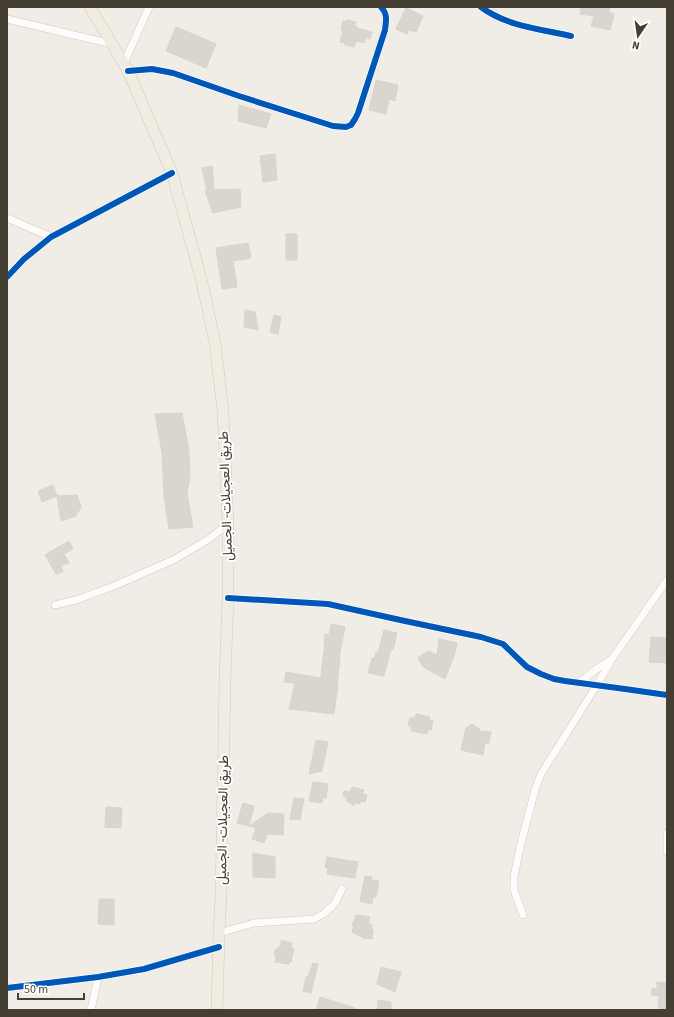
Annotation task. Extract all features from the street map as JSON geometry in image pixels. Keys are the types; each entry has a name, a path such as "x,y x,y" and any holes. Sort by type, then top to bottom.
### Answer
{"main road":[{"name":"طريق العجيلات- الجميل","path":"90,7 126,67 172,172 202,282 215,343 223,411 228,524 228,598 217,1010"}],"street":[{"path":"149,7 126,67 152,69 173,73 333,126 346,127 351,125 358,113 385,30 386,16 381,7"},
{"path":"480,7 501,19 571,36"},
{"path":"7,19 112,44"},
{"path":"7,277 24,259 51,237 172,172"},
{"path":"7,218 51,237"},
{"path":"55,605 76,600 108,588 176,559 209,539 228,524"},
{"path":"523,915 514,890 514,877 520,847 535,790 541,774 597,686 612,659 667,580"},
{"path":"228,598 328,604 405,622 481,637 503,644 534,671 554,679 667,695"},
{"path":"579,683 612,659"},
{"path":"667,833 667,851"},
{"path":"219,933 254,923 314,919 324,913 334,903 342,889"},
{"path":"7,988 98,977 144,969 219,948"},
{"path":"91,1010 98,977"}],"building":[{"path":"581,7 604,7 610,9 609,12 614,14 610,30 591,26 594,16 580,14"},
{"path":"406,8 423,16 416,32 409,30 407,34 396,29"},
{"path":"347,20 356,22 355,26 357,28 372,32 370,39 366,38 364,43 356,41 354,47 340,42 343,31 341,30 343,21 347,22"},
{"path":"176,27 216,44 206,68 166,51"},
{"path":"376,80 398,85 395,101 389,99 386,114 369,110"},
{"path":"239,105 271,114 266,128 238,121"},
{"path":"275,154 277,180 263,182 260,156"},
{"path":"212,166 214,190 240,189 241,207 213,213 205,191 207,191 202,168"},
{"path":"286,234 297,234 297,260 286,260"},
{"path":"248,243 251,258 233,261 237,287 222,289 216,248"},
{"path":"245,310 255,312 258,330 244,327"},
{"path":"274,315 281,317 278,334 270,332"},
{"path":"182,413 189,451 190,478 187,493 193,527 169,529 164,497 162,452 155,414"},
{"path":"53,485 57,496 42,502 38,491"},
{"path":"77,495 81,507 76,516 61,521 57,496"},
{"path":"69,541 73,549 64,554 69,563 61,565 63,572 56,574 45,555"},
{"path":"331,624 345,627 339,658 338,685 334,714 289,709 295,683 284,682 286,672 321,678 325,634 329,635"},
{"path":"384,630 397,633 384,676 368,673 372,658 374,659 376,652 378,653"},
{"path":"651,637 667,638 667,663 649,662"},
{"path":"439,639 457,643 455,653 445,679 423,667 418,658 428,651 437,655"},
{"path":"416,714 430,717 429,720 433,721 431,730 428,730 427,734 411,731 411,726 408,725 410,718 415,718"},
{"path":"473,724 480,729 479,731 491,732 489,743 485,743 483,755 461,750 466,728"},
{"path":"316,740 328,742 322,771 309,774"},
{"path":"313,782 328,784 326,798 323,797 322,803 309,801"},
{"path":"352,787 364,790 362,794 367,795 365,802 361,801 360,804 355,803 354,806 346,801 347,797 343,796 344,791 350,792"},
{"path":"294,798 304,799 300,820 290,819"},
{"path":"243,803 254,806 249,826 237,823"},
{"path":"106,807 122,808 121,828 105,827"},
{"path":"268,813 284,814 283,835 267,834 264,843 252,839 256,828 249,826"},
{"path":"253,853 275,857 275,878 253,877"},
{"path":"327,857 358,862 355,878 327,874 328,868 325,867"},
{"path":"365,876 372,877 371,880 379,881 376,897 373,897 372,904 360,901"},
{"path":"99,899 114,899 114,925 98,924"},
{"path":"356,915 370,917 368,924 372,924 372,939 366,939 352,932 354,926 352,926"},
{"path":"281,940 292,943 291,947 294,949 291,962 290,961 289,964 275,962 276,957 274,953 275,950 281,945"},
{"path":"313,963 318,964 311,993 303,991 306,977 308,977"},
{"path":"381,967 401,972 395,992 377,984"},
{"path":"657,982 667,983 667,1009 658,1008 659,996 651,995 652,988 657,989"},
{"path":"320,997 355,1008 355,1010 316,1010"},
{"path":"378,1000 391,1002 391,1010 377,1010"}],"cycle path":[{"path":"128,71 152,69 173,73 333,126 346,127 351,125 358,113 385,30 386,15 381,7"},
{"path":"481,7 501,19 512,23 571,36"},
{"path":"7,277 24,259 51,237 172,173"},
{"path":"228,598 328,604 481,637 503,644 527,667 554,679 667,695"},
{"path":"7,988 98,977 144,969 219,947"}]}
